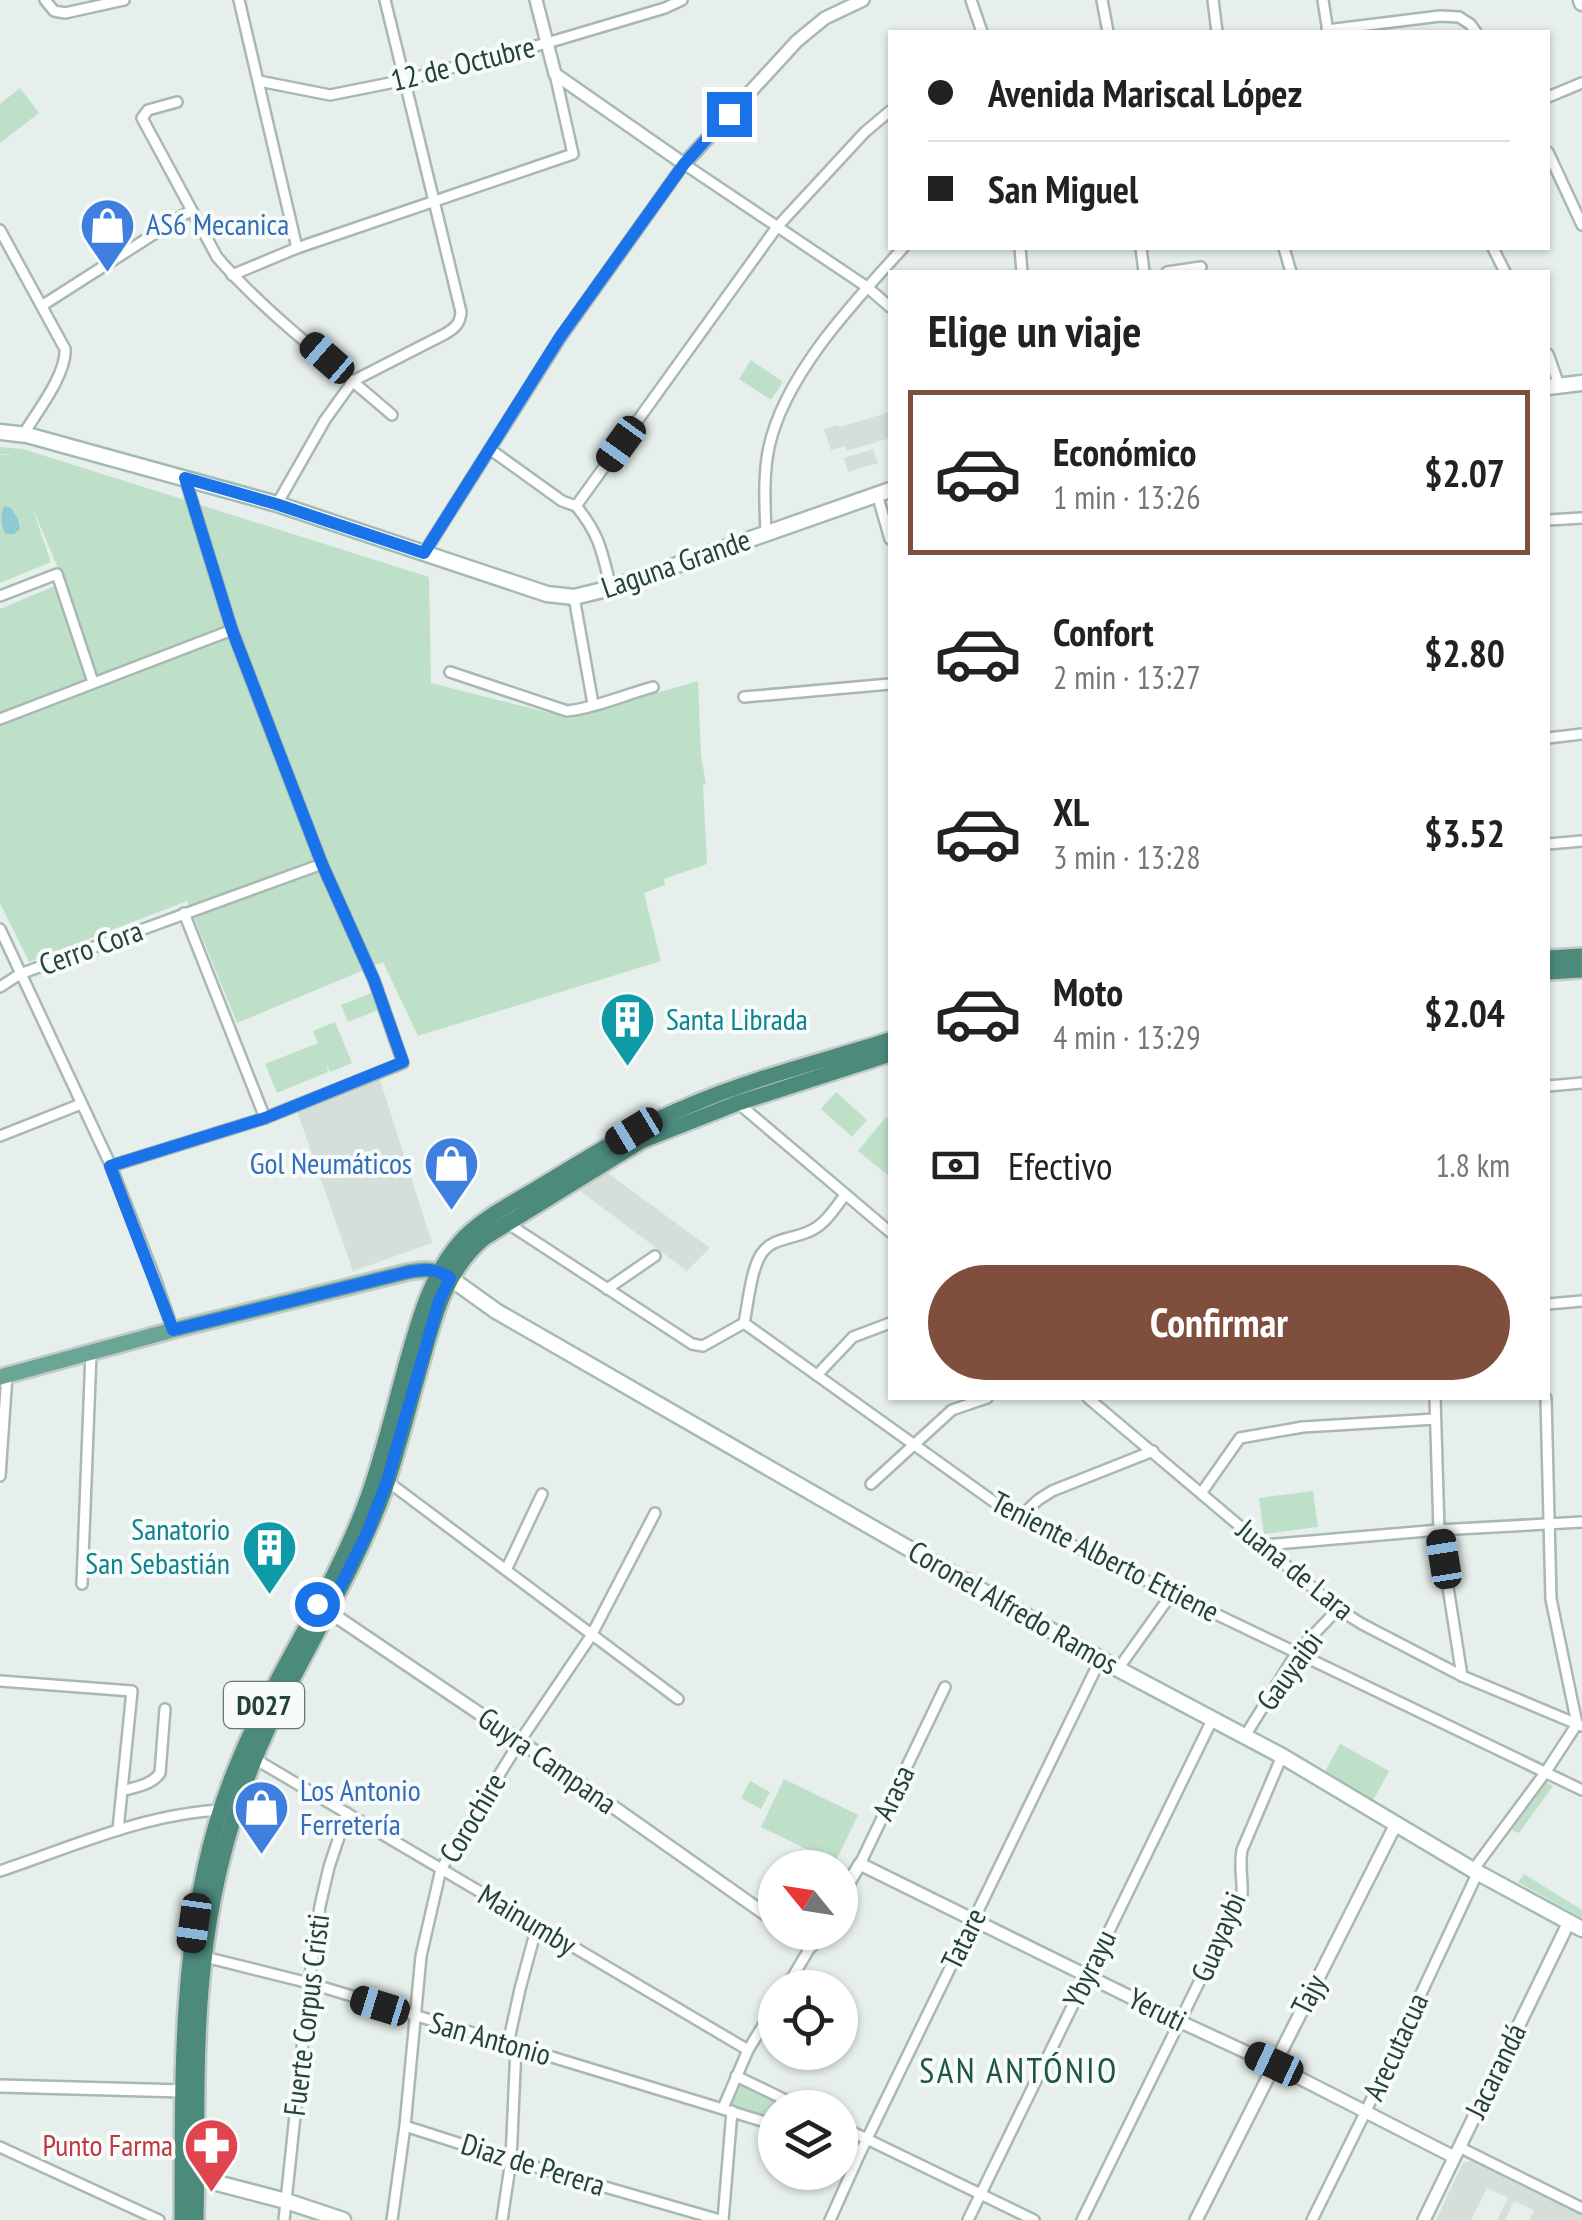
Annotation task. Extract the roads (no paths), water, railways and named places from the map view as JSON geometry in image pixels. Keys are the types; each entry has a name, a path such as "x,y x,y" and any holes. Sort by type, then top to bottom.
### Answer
{"highway":[{"path":"1550,958 1582,956"},
{"path":"1550,972 1582,970"},
{"name":"D027","path":"182,2220 189,2176 204,1957 232,1775 248,1740 368,1531 387,1481 445,1274 471,1249 508,1223 641,1142 733,1097 888,1041"},
{"name":"D027","path":"196,2220 183,2091 188,1967 202,1884 229,1810 286,1692 368,1496 422,1308 471,1231 634,1131 688,1106 888,1055"}],"main road":[{"path":"1553,386 1582,383"},
{"name":"Laguna Grande","path":"0,432 276,504 520,587 574,597 611,588 884,492"},
{"path":"2,1372 408,1272 429,1269 445,1274"},
{"name":"Coronel Alfredo Ramos","path":"445,1274 496,1312 1575,1926"},
{"path":"189,2176 343,2220"}],"street":[{"path":"45,0 54,12 124,0"},
{"path":"239,0 298,248"},
{"path":"276,504 353,381 445,334 456,327 462,312 384,0"},
{"path":"232,275 298,248 573,154 536,0"},
{"name":"12 de Octubre","path":"259,81 330,95 547,43 682,0"},
{"path":"424,553 560,337 684,164 797,41 826,18 863,0"},
{"path":"972,0 981,30"},
{"path":"1102,0 1108,30"},
{"path":"1212,0 1218,30"},
{"path":"1323,0 1327,30"},
{"path":"1335,30 1440,16 1459,17 1474,30"},
{"path":"555,74 868,287 888,305"},
{"path":"1550,97 1582,83"},
{"path":"176,102 148,110 142,118 216,257 392,414"},
{"path":"576,506 777,227 865,132 888,113"},
{"path":"1550,156 1582,225"},
{"path":"43,305 190,211"},
{"path":"0,230 63,342 66,358 22,435"},
{"path":"766,534 769,448 780,413 806,364 901,250"},
{"path":"1181,270 1201,267"},
{"path":"491,450 562,501 576,506 594,528 611,588"},
{"path":"110,1166 265,1118 403,1062 374,980 322,864 232,630 185,478"},
{"path":"884,492 888,523"},
{"path":"1550,520 1582,518"},
{"path":"0,596 58,574 93,682"},
{"path":"574,597 593,704"},
{"path":"0,719 232,630"},
{"path":"450,672 567,711 582,710 653,687"},
{"path":"744,697 888,684"},
{"path":"1550,738 1582,734"},
{"path":"1550,844 1582,842"},
{"name":"Cerro Cora","path":"0,987 20,974 322,864"},
{"path":"184,913 265,1118"},
{"path":"0,929 110,1166 173,1330"},
{"path":"1550,1086 1582,1083"},
{"path":"733,1097 888,1230"},
{"path":"0,1136 81,1104"},
{"path":"508,1223 698,1346 744,1323 762,1251 810,1232 823,1223 845,1196"},
{"path":"607,1288 655,1256"},
{"path":"1550,1304 1582,1301"},
{"name":"Teniente Alberto Ettiene","path":"744,1323 1018,1519 1582,1790"},
{"path":"817,1375 853,1338 888,1324"},
{"path":"82,1584 91,1352"},
{"path":"0,1476 2,1372"},
{"path":"870,1484 952,1410 981,1400"},
{"name":"Juana de Lara","path":"1090,1400 1338,1609 1462,1676 1579,1725"},
{"path":"1436,1400 1439,1530 1462,1676"},
{"path":"1546,1400 1551,1599 1579,1725"},
{"path":"1202,1492 1240,1438 1303,1426 1436,1419"},
{"path":"1018,1519 1052,1491 1153,1451"},
{"path":"387,1481 678,1699"},
{"path":"506,1570 542,1494"},
{"name":"Corochire","path":"392,2220 421,1956 441,1869 591,1636 655,1512"},
{"path":"1263,1546 1582,1522"},
{"path":"1118,1669 1173,1592"},
{"name":"Guyra Campana","path":"323,1608 758,1909"},
{"name":"Gauyaibi","path":"1245,1736 1297,1652 1338,1609"},
{"name":"Tatare","path":"830,2220 1100,1658"},
{"path":"0,1681 132,1691 118,1830"},
{"name":"Arasa","path":"858,1867 945,1687"},
{"path":"122,1791 157,1777 165,1709"},
{"name":"Ybyrayu","path":"968,2220 1212,1718"},
{"name":"Arecutacua","path":"1312,2220 1476,1871 1579,1725"},
{"name":"Guayaybi","path":"1082,2220 1242,1895 1242,1850 1282,1756"},
{"name":"Mainumby","path":"255,1759 748,2050"},
{"path":"0,1872 118,1830 192,1811 229,1810"},
{"name":"Fuerte Corpus Cristi","path":"284,2220 320,1906 347,1813"},
{"name":"Tajy","path":"1196,2220 1396,1824"},
{"name":"Yeruti","path":"860,1864 1180,2022 1582,2208"},
{"path":"502,2220 511,2160 512,2046 520,1988 538,1926"},
{"name":"Jacarandá","path":"1424,2220 1575,1926"},
{"name":"San Antonio","path":"204,1957 309,1984 758,2120"},
{"path":"721,2220 727,2110 736,2076 758,2034"},
{"path":"736,2076 765,2090"},
{"path":"0,2086 183,2091"},
{"name":"Diaz de Perera","path":"404,2126 721,2220"},
{"path":"858,2135 1034,2220"},
{"path":"0,2148 155,2219"}],"water":[{"path":"5,506 18,519 20,529 14,534 6,534 3,528"}],"place":[{"name":"AS6 Mecanica","path":"107,274"},
{"name":"Santa Librada","path":"627,1069"},
{"name":"Gol Neumáticos","path":"451,1213"},
{"name":"Sanatorio San Sebastián","path":"269,1596"},
{"name":"Los Antonio Ferretería","path":"261,1857"},
{"name":"Punto Farma","path":"212,2195"}],"district":[{"name":"SAN ANTÓNIO","path":"1019,2071"}]}
